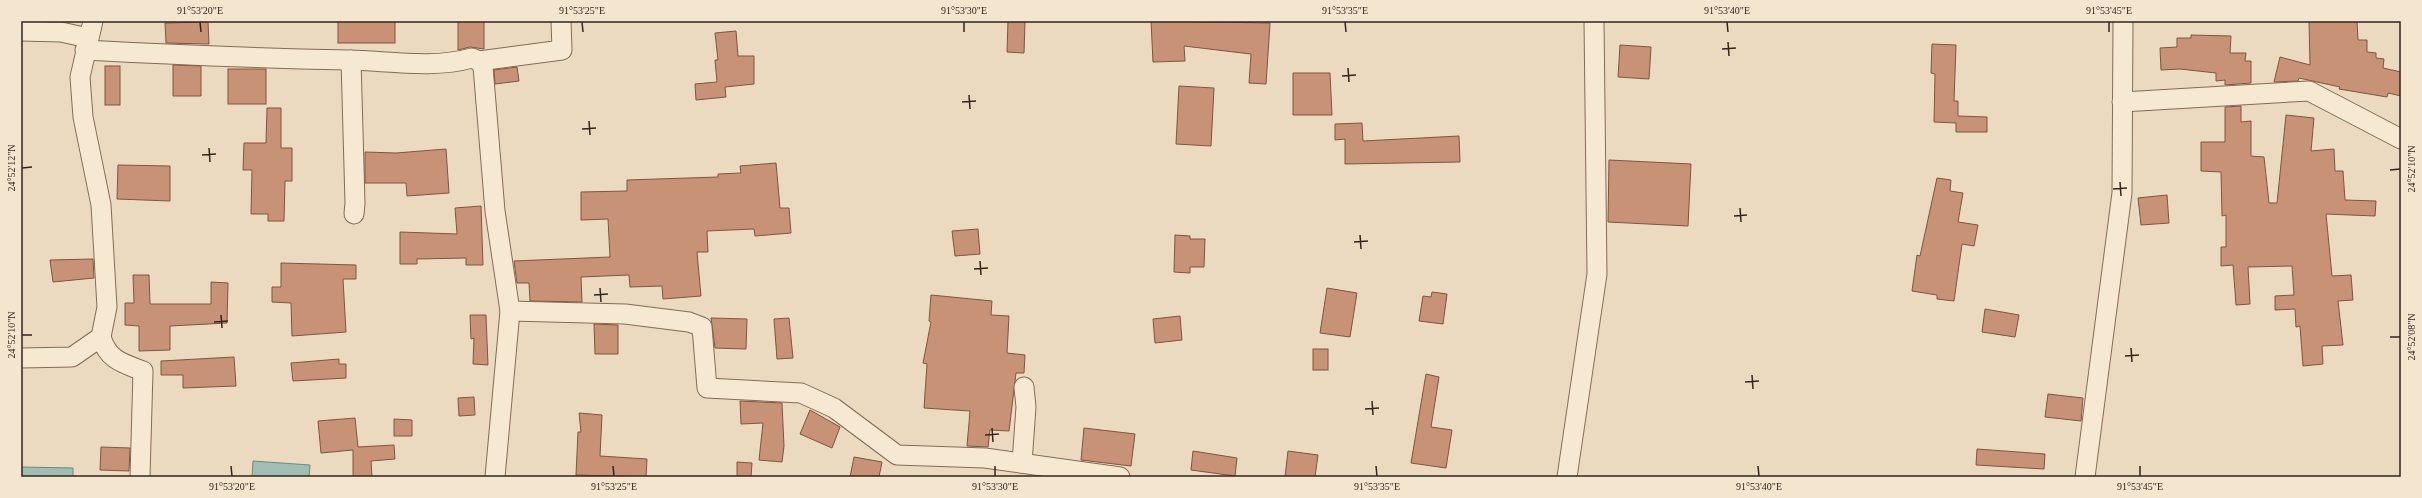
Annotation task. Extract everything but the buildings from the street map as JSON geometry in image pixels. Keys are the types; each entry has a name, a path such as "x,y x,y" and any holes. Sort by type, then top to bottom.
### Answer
{"street":[{"path":"21,31 61,32 89,36 196,56 452,64 472,58 479,61 562,50 561,21"},
{"path":"1567,477 1597,274 1594,21"},
{"path":"2085,477 2122,193 2123,21"},
{"path":"89,36 80,77 83,117 101,205 107,307 101,337 105,350 121,363 144,371 140,477"},
{"path":"351,60 355,203 354,214"},
{"path":"479,61 483,67 495,211 510,311 495,477"},
{"path":"2122,102 2309,91 2401,139"},
{"path":"510,311 625,314 689,322 702,327 707,388 800,393 834,408 897,455 985,458 1120,477"},
{"path":"21,358 72,357 101,337"},
{"path":"1022,463 1026,407 1024,387"}],"shaded area":[{"path":"253,461 310,465 309,477 252,477"},
{"path":"21,467 73,468 73,477 21,477"}]}
